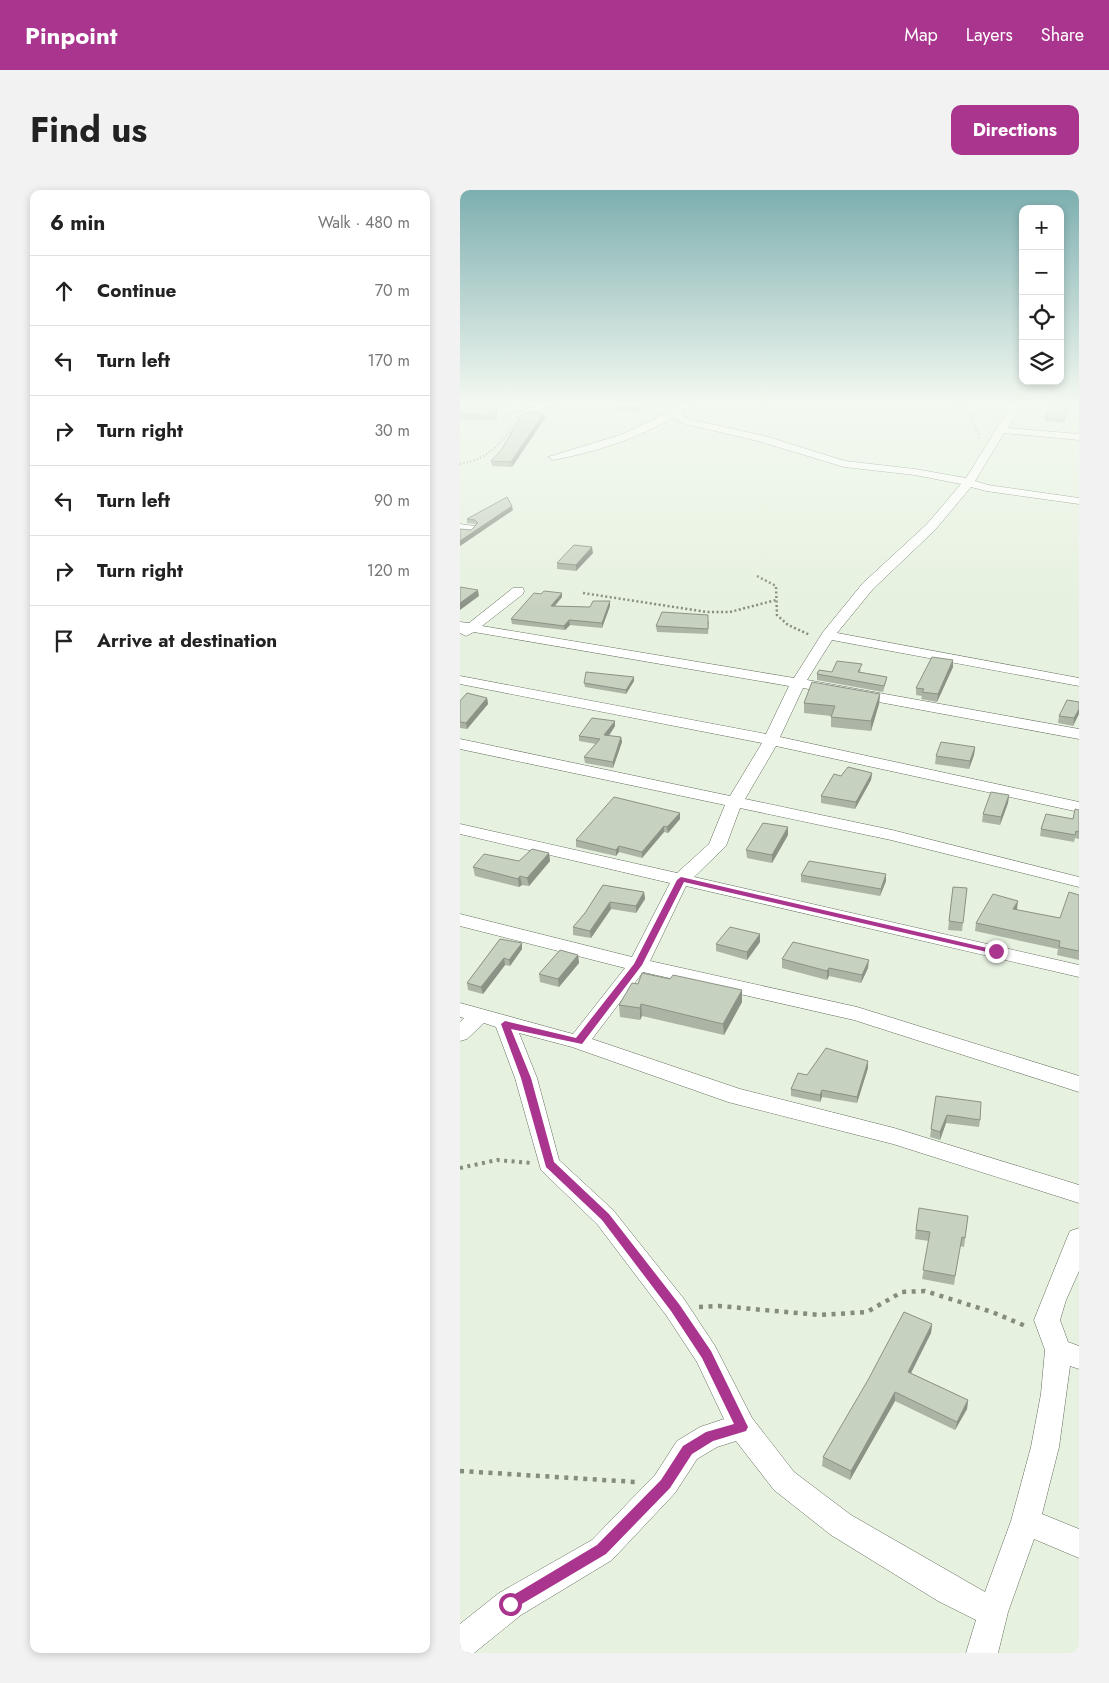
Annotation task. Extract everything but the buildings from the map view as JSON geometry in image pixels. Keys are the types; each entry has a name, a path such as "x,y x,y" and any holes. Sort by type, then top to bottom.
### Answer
{"street":[{"path":"910,472 968,482 986,488 1079,501"},
{"path":"578,1042 638,965 681,880 716,846 734,803 771,740 798,683 827,638 868,586 932,527 975,472"},
{"path":"464,630 518,591"},
{"path":"464,630 798,683 1079,734"},
{"path":"827,638 1079,682"},
{"path":"460,680 771,740 1079,807"},
{"path":"460,744 892,835 1079,882"},
{"path":"460,829 1079,971"},
{"path":"460,920 638,965 857,1014 1079,1084"},
{"path":"460,1034 470,1013 505,1024 578,1042 736,1096 894,1136 1079,1194"},
{"path":"505,1024 526,1078 549,1164 606,1217 675,1307 706,1354 742,1427 784,1481 841,1525 895,1559 993,1612"},
{"path":"982,1653 993,1612 1026,1521 1045,1447 1062,1348 1047,1320 1052,1300 1072,1260 1079,1238"},
{"path":"460,1644 510,1604 602,1550 665,1484 687,1450 710,1436 742,1427"},
{"path":"1026,1521 1079,1544"}],"path":[{"path":"756,576 774,583 778,591 776,600 777,615 788,626 827,638"},
{"path":"583,594 707,612 730,612 776,600"},
{"path":"460,1168 497,1160 549,1164"},
{"path":"675,1307 718,1306 820,1315 867,1312 902,1292 924,1291 992,1312 1062,1348"},
{"path":"460,1471 575,1476 665,1484"}],"route":[{"path":"510,1604 602,1550 665,1484 687,1450 710,1436 742,1427 706,1354 675,1307 606,1217 549,1164 526,1078 505,1024 578,1042 638,965 681,880 996,951"}]}
